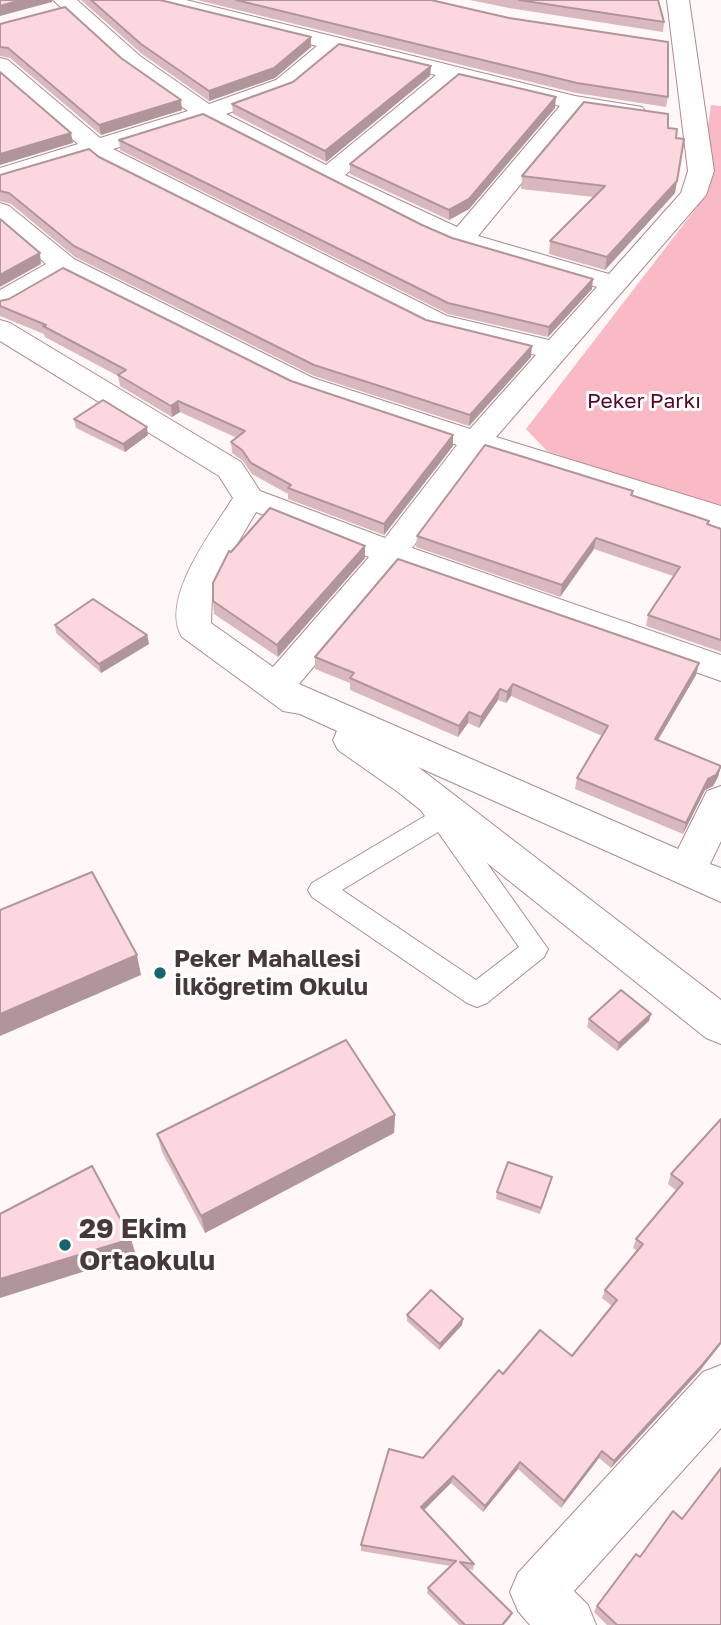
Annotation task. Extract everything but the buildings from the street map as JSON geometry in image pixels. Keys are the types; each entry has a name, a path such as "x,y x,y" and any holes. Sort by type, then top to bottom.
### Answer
{"street":[{"path":"160,0 575,103 673,118"},
{"path":"235,17 259,0"},
{"path":"275,688 391,553 476,441 692,195 708,191 701,171 673,118 671,43 676,0"},
{"path":"60,7 206,113 328,176 461,239 615,284"},
{"path":"0,176 206,113 285,85 333,44"},
{"path":"0,65 111,160 437,322 557,351"},
{"path":"328,176 452,74"},
{"path":"461,239 575,103"},
{"path":"0,211 64,265 303,384 721,517"},
{"path":"0,302 64,265"},
{"path":"0,329 230,469 248,498 391,553 721,668"},
{"path":"248,498 216,551 195,595 194,628 411,782 721,1025"},
{"path":"275,688 704,878 721,801"},
{"path":"568,1625 537,1592 721,1390"}],"lane":[{"path":"411,782 441,818 535,949 477,995 321,890 441,818"}],"green space":[{"name":"Peker Parkı","path":"711,105 721,106 721,511 547,451 526,429 697,207"}],"place":[{"name":"Peker Mahallesi İlköğretim Okulu","path":"160,973"},
{"name":"29 Ekim Ortaokulu","path":"65,1245"}]}
